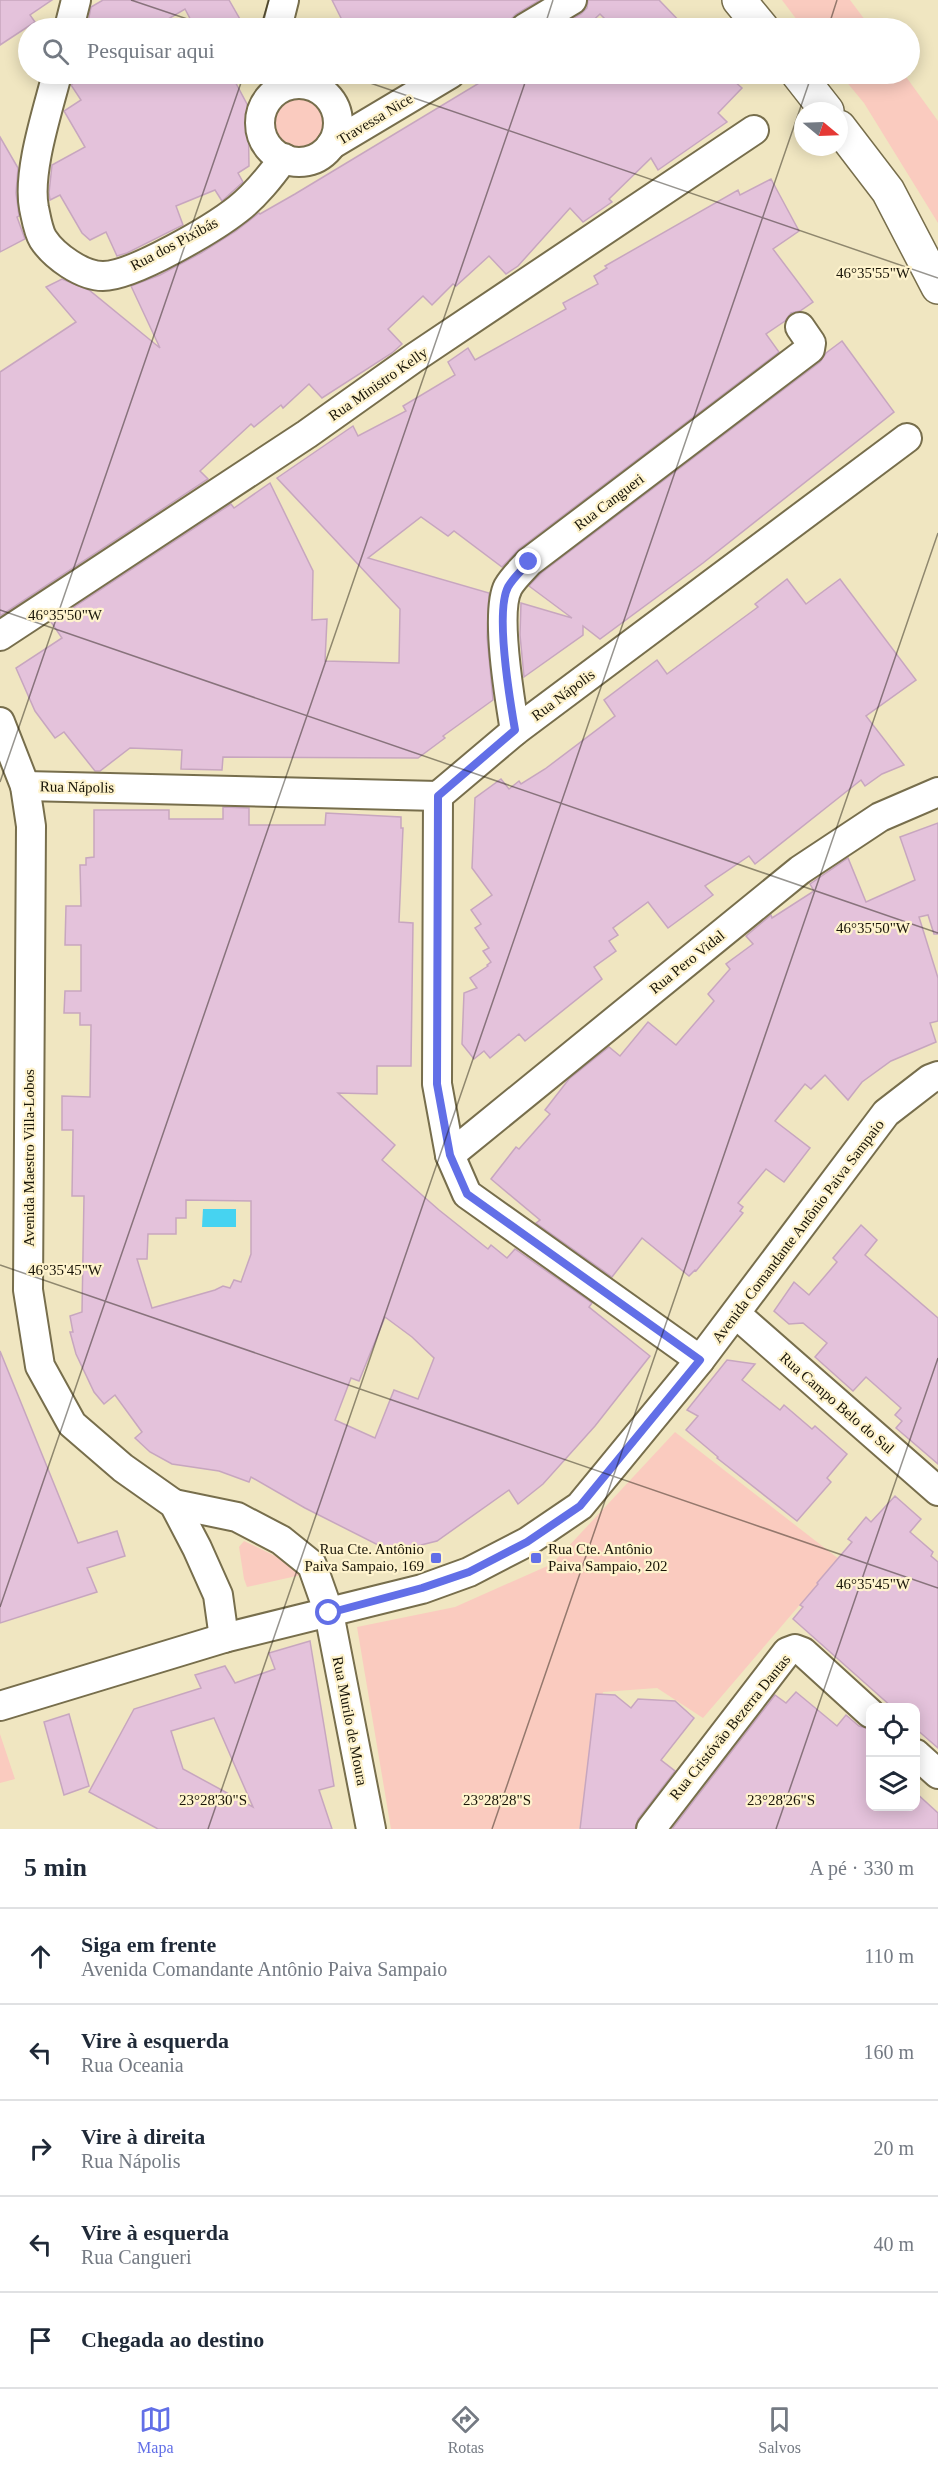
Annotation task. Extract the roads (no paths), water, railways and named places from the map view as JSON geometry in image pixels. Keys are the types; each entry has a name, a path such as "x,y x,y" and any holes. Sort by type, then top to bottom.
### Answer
{"street":[{"path":"72,18 76,0"},
{"path":"280,18 284,0"},
{"path":"542,18 572,0"},
{"path":"740,0 754,18"},
{"name":"Rua dos Pixibás","path":"54,84 35,161 33,206 43,238 65,261 86,274 105,276 136,267 181,244 237,210 262,188 284,158"},
{"path":"275,84 263,109 261,129 265,141 273,151 284,158 297,162 310,160 321,155 331,145 337,134 336,109 330,98 321,90 309,85 283,84"},
{"name":"Travessa Nice","path":"331,145 433,84"},
{"path":"806,84 820,102"},
{"name":"Rua Ministro Kelly","path":"0,636 308,434 414,358 754,130"},
{"path":"848,139 888,191 938,287"},
{"name":"Rua Cangueri","path":"515,730 503,608 508,587 529,562 810,349 810,343 800,327"},
{"name":"Rua Nápolis","path":"25,786 438,796 515,730 907,438"},
{"name":"Avenida Maestro Villa-Lobos","path":"0,722 25,786 31,826 28,1290 40,1366 72,1424 123,1468 174,1504 218,1595 224,1638"},
{"name":"Rua Pero Vidal","path":"450,1155 800,870 880,817 938,792"},
{"path":"438,796 437,1084 450,1155 467,1194 700,1360"},
{"name":"Avenida Comandante Antônio Paiva Sampaio","path":"0,1706 224,1638 430,1586 469,1572 527,1542 580,1506 736,1314 886,1113 930,1079 938,1076"},
{"name":"Rua Campo Belo do Sul","path":"736,1314 938,1491"},
{"name":"Rua Murilo de Moura","path":"174,1504 237,1517 281,1540 312,1564 329,1613 371,1829"},
{"name":"Rua Cristóvão Bezerra Dantas","path":"651,1829 787,1652 795,1649 803,1652 866,1709"},
{"path":"918,1757 938,1774"}],"water":[{"path":"203,1209 236,1209 236,1227 202,1227"}],"place":[{"name":"Rua Cte. Antônio Paiva Sampaio, 169","path":"436,1558"},
{"name":"Rua Cte. Antônio Paiva Sampaio, 202","path":"536,1558"}]}
